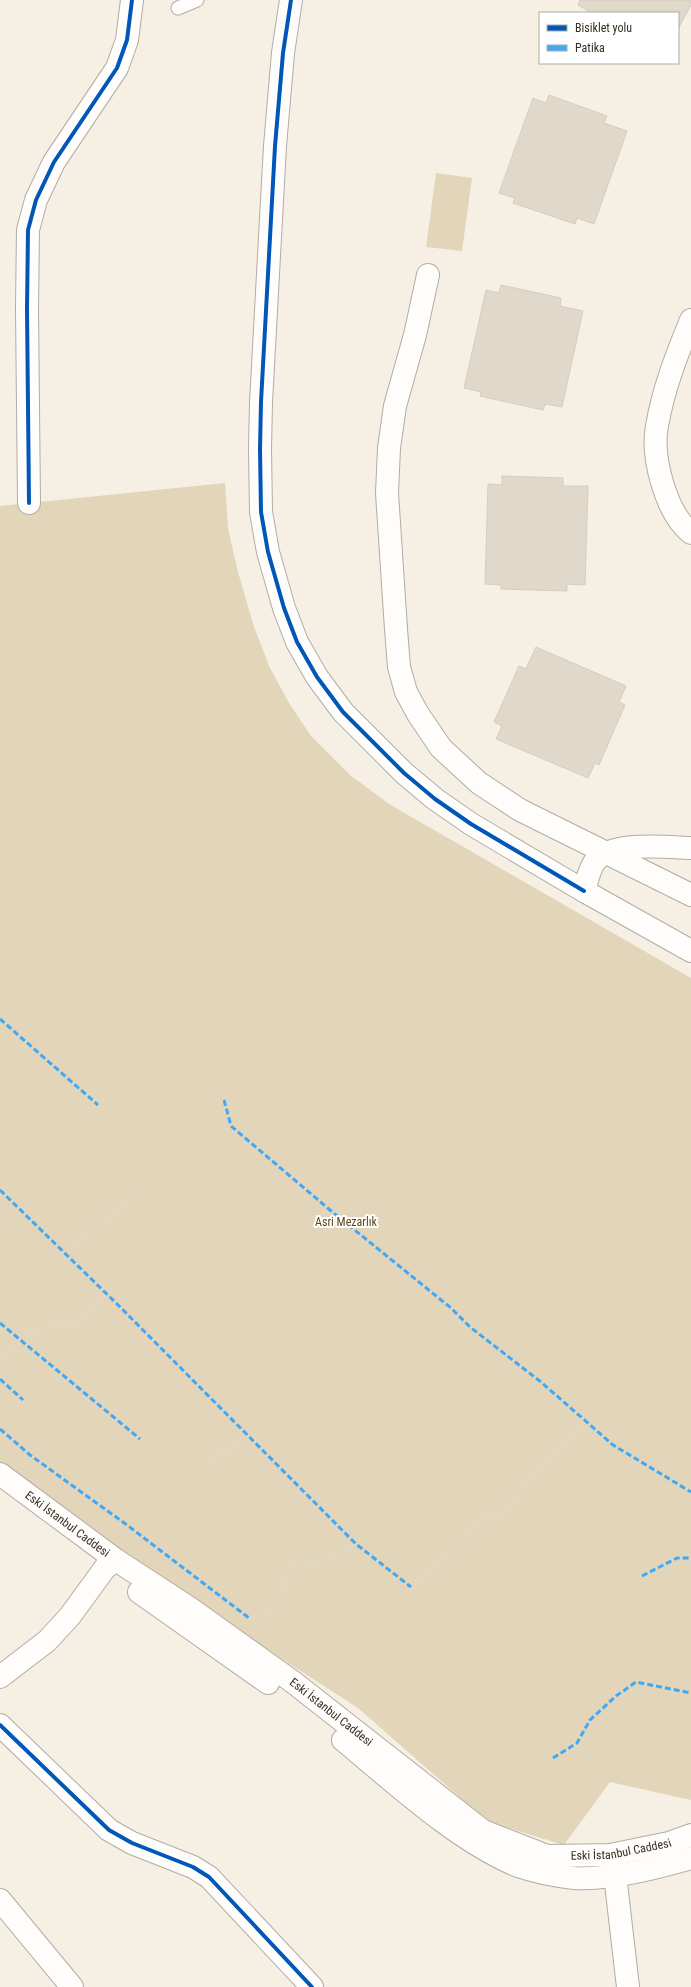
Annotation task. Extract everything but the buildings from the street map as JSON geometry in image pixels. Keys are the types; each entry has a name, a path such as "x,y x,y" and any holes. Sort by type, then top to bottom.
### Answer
{"street":[{"path":"29,503 27,309 28,230 36,200 54,162 117,68 127,40 132,0"},
{"path":"291,0 283,53 275,146 261,402 260,449 261,512 268,552 284,608 297,642 322,683 343,712 404,773 436,799 472,824 584,892 691,951"},
{"path":"428,275 415,335 395,406 389,456 387,494 396,629 399,667 406,692 418,714 441,748 479,783 520,810 691,894"},
{"path":"691,320 679,349 657,427 657,446 665,490 672,511 682,526 691,533"},
{"path":"584,892 595,861 605,853 634,847 691,848"},
{"name":"Eski İstanbul Caddesi","path":"0,1474 110,1564 297,1703 451,1826 494,1854 519,1866 576,1878 615,1875 656,1868 691,1858"},
{"name":"Eski İstanbul Caddesi","path":"0,1492 110,1564 191,1609 293,1682 483,1831 547,1856 610,1855 669,1843 691,1836"},
{"path":"0,1677 47,1641 70,1616 110,1564"},
{"path":"0,1725 110,1830 132,1843 193,1867 209,1877 312,1987"},
{"path":"615,1875 628,1987"},
{"path":"3,1908 72,1987"}],"lane":[{"path":"178,8 196,0"}],"path":[{"path":"66,1254 115,1211 143,1182"},
{"path":"0,1221 14,1204"},
{"path":"0,1365 21,1333 44,1330 55,1322 71,1326 107,1295"},
{"path":"411,1587 457,1547 484,1513 498,1519 543,1464 585,1420"},
{"path":"210,1460 219,1452 226,1453 244,1432"},
{"path":"249,1618 263,1615 282,1592 288,1572 295,1561 323,1562 356,1544"}],"green space":[{"path":"436,173 472,178 462,251 426,247"},
{"name":"Asri Mezarlık","path":"225,483 228,529 238,572 254,627 270,668 289,703 311,736 350,775 389,804 691,978 691,1800 610,1782 564,1845 488,1822 358,1708 192,1601 0,1466 0,506"}],"marked path":[{"path":"0,1019 98,1105"},
{"path":"224,1100 231,1126 330,1210 451,1308 470,1327 541,1382 613,1445 691,1492"},
{"path":"0,1190 116,1303 356,1544 411,1587"},
{"path":"0,1323 140,1439"},
{"path":"0,1379 23,1400"},
{"path":"0,1429 30,1455 127,1525 249,1618"},
{"path":"642,1576 677,1558 691,1558"},
{"path":"553,1758 577,1743 590,1720 616,1696 636,1682 691,1693"}],"cycle path":[{"path":"29,503 27,309 28,230 36,200 54,162 117,68 127,40 132,0"},
{"path":"291,0 283,53 275,146 261,402 260,449 261,512 268,552 284,608 297,642 317,677 343,712 404,773 435,799 471,824 584,891"},
{"path":"0,1725 109,1830 132,1843 193,1867 209,1877 312,1987"}]}
